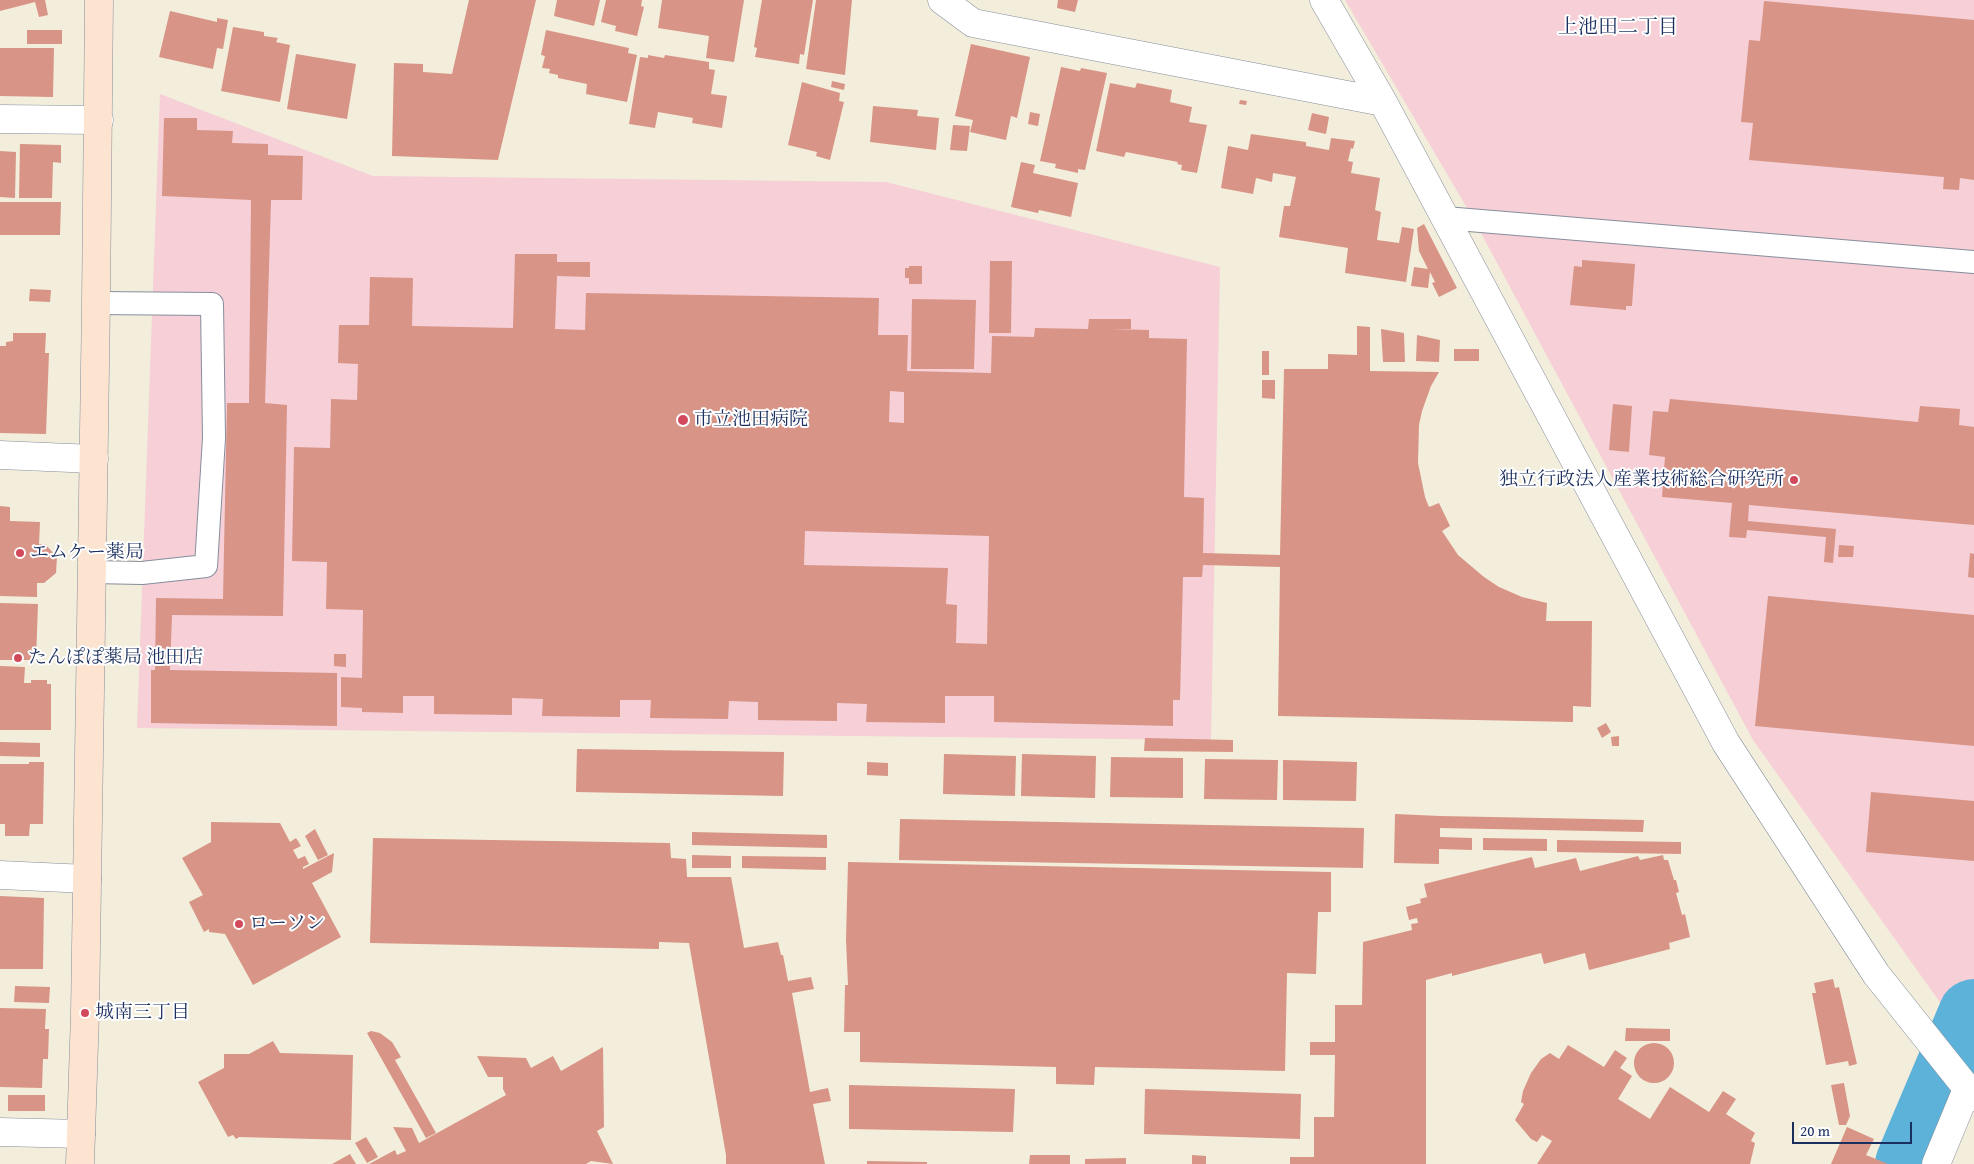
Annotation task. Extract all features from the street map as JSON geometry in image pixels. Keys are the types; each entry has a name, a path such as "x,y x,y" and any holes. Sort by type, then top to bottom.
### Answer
{"street":[{"path":"80,1164 94,459 99,0"},
{"path":"942,0 973,23 1383,102"},
{"path":"1324,0 1383,102 1726,743 1876,974 1971,1093 1936,1164"},
{"path":"0,118 98,120"},
{"path":"0,455 94,459"},
{"path":"0,875 87,879"},
{"path":"0,1132 81,1134"}],"lane":[{"path":"1445,218 1974,262"},
{"path":"92,572 142,573 206,566 214,438 212,304 96,303"}],"shaded area":[{"name":"独立行政法人産業技術総合研究所","path":"1345,0 1974,0 1974,1045 1949,1015 1753,740 1474,220"},
{"name":"市立池田病院","path":"160,94 373,176 886,182 1220,267 1211,740 137,728"}],"building":[{"path":"0,0 45,0 48,15 39,17 35,2 0,11"},
{"path":"469,0 536,0 498,160 392,156 394,63 423,64 423,72 452,74"},
{"path":"557,0 600,0 594,26 554,16"},
{"path":"606,0 642,0 641,6 644,7 637,36 615,31 616,26 601,22"},
{"path":"662,0 744,0 734,62 706,58 709,36 658,28"},
{"path":"762,0 813,0 804,55 800,54 799,64 755,57 757,48 754,47"},
{"path":"816,0 852,0 845,75 806,69"},
{"path":"1058,0 1078,0 1075,12 1057,8"},
{"path":"1764,1 1974,20 1974,180 1960,178 1959,190 1943,189 1944,177 1749,160 1753,123 1741,122 1749,40 1760,41"},
{"path":"170,11 217,22 217,18 228,20 223,49 217,48 213,69 159,57"},
{"path":"233,27 264,32 264,36 278,38 276,42 290,45 280,102 221,91"},
{"path":"27,30 62,30 62,44 27,44"},
{"path":"546,30 629,48 628,53 637,55 627,102 586,94 587,84 558,78 558,75 549,73 550,69 542,68 545,56 541,55"},
{"path":"971,44 1030,57 1017,118 1011,116 1006,140 970,132 973,120 955,116"},
{"path":"0,48 54,48 53,97 0,96"},
{"path":"296,54 356,64 347,119 287,109"},
{"path":"648,55 664,58 665,55 709,62 709,69 715,70 711,94 727,96 722,128 692,123 693,118 658,112 655,128 629,124 640,57 648,58"},
{"path":"1061,67 1080,71 1081,68 1107,73 1085,170 1078,169 1078,173 1055,168 1056,164 1040,161"},
{"path":"832,81 845,84 844,90 831,87"},
{"path":"802,82 840,93 839,101 844,102 830,160 816,156 817,152 788,145"},
{"path":"1110,83 1135,88 1137,83 1172,90 1170,102 1192,107 1189,122 1207,125 1197,173 1181,170 1182,165 1177,164 1178,162 1126,152 1124,157 1096,151"},
{"path":"1240,100 1247,101 1246,105 1239,104"},
{"path":"873,106 918,110 917,116 939,118 936,150 870,142"},
{"path":"1030,112 1040,114 1038,126 1028,124"},
{"path":"1312,113 1329,117 1326,134 1308,130"},
{"path":"164,118 197,118 197,130 233,131 232,143 268,144 268,155 303,156 302,200 271,200 265,403 287,405 283,616 172,615 170,670 337,673 337,726 151,723 151,670 155,670 156,598 223,599 227,403 249,403 251,200 162,196"},
{"path":"953,125 970,126 967,151 950,150"},
{"path":"1251,134 1306,142 1306,146 1329,150 1331,138 1355,141 1348,161 1353,162 1351,173 1380,178 1375,210 1381,212 1377,240 1399,243 1402,227 1414,229 1406,282 1345,273 1348,248 1279,237 1284,206 1290,206 1296,177 1273,173 1272,182 1256,178 1253,194 1221,188 1228,146 1248,150"},
{"path":"20,144 61,145 61,163 53,162 52,198 19,198"},
{"path":"0,151 16,152 15,198 0,197"},
{"path":"1021,162 1035,165 1033,173 1078,183 1071,217 1039,210 1038,213 1011,207"},
{"path":"0,202 61,202 60,235 0,235"},
{"path":"1424,224 1457,288 1439,297 1432,283 1435,282 1430,272 1428,288 1411,286 1414,267 1428,269 1419,251 1417,228"},
{"path":"515,254 557,254 557,262 590,262 590,277 557,276 555,329 585,330 586,293 879,298 878,335 908,335 907,371 991,373 992,336 1034,337 1035,328 1088,329 1089,319 1131,319 1131,329 1110,329 1149,330 1149,338 1187,339 1184,497 1204,498 1203,553 1280,555 1284,369 1328,369 1328,354 1357,355 1357,326 1370,327 1370,371 1439,372 1431,386 1422,411 1419,425 1418,463 1429,507 1439,503 1450,526 1442,531 1458,555 1499,587 1522,597 1547,603 1546,621 1592,621 1591,707 1573,706 1573,722 1278,716 1280,567 1203,565 1202,577 1183,577 1180,700 1173,700 1173,726 994,722 994,696 945,696 945,723 866,722 867,704 837,703 837,721 758,720 758,702 729,701 728,719 650,718 651,700 620,700 620,717 542,716 543,699 512,698 512,715 434,714 434,696 403,696 403,713 362,712 362,708 341,707 341,677 362,678 363,610 326,609 327,562 292,561 294,447 330,448 331,399 357,400 358,364 338,363 339,325 369,325 370,277 413,278 412,326 513,328","holes":["890,391 904,392 904,423 889,422","805,531 989,536 987,644 956,643 957,605 946,604 948,568 804,565"]},
{"path":"1582,260 1635,264 1632,306 1626,306 1626,310 1570,305 1574,266 1582,267"},
{"path":"990,261 1012,261 1011,333 989,333"},
{"path":"909,266 922,266 922,284 909,284 909,278 905,278 905,268 909,268"},
{"path":"30,289 51,290 50,302 29,301"},
{"path":"912,299 976,300 974,369 911,369"},
{"path":"1381,329 1404,333 1405,362 1383,362"},
{"path":"13,333 46,333 45,353 49,353 46,434 0,433 0,346 6,346 6,342 13,341"},
{"path":"1417,335 1440,340 1439,362 1416,361"},
{"path":"1454,349 1479,349 1479,361 1454,361"},
{"path":"1262,351 1269,351 1269,375 1262,375"},
{"path":"1262,380 1275,380 1275,399 1262,398"},
{"path":"1670,399 1918,422 1920,406 1960,409 1959,425 1974,427 1974,525 1749,505 1748,521 1836,529 1833,563 1824,562 1826,537 1747,530 1746,538 1729,537 1732,503 1662,497 1665,457 1649,455 1653,411 1668,412"},
{"path":"1613,404 1632,406 1629,452 1609,450"},
{"path":"0,506 10,507 10,521 40,522 39,544 45,544 57,557 56,573 44,583 37,583 37,597 0,596"},
{"path":"1839,545 1854,546 1853,557 1838,557"},
{"path":"1970,553 1974,554 1974,578 1968,577"},
{"path":"1768,596 1974,615 1974,746 1755,726"},
{"path":"0,603 38,604 36,660 0,660"},
{"path":"334,654 346,654 346,667 334,666"},
{"path":"0,666 25,667 24,683 31,683 31,680 47,680 47,684 51,684 51,730 0,730"},
{"path":"1606,723 1611,732 1602,738 1597,728"},
{"path":"1619,736 1619,746 1612,746 1611,737"},
{"path":"1145,738 1233,740 1233,752 1144,751"},
{"path":"0,742 40,743 40,757 0,756"},
{"path":"577,749 784,752 783,796 576,792"},
{"path":"944,754 1016,756 1015,796 943,794"},
{"path":"1022,754 1096,756 1095,798 1021,796"},
{"path":"1111,757 1183,758 1183,798 1110,797"},
{"path":"1205,759 1278,760 1277,800 1204,799"},
{"path":"1283,760 1357,762 1356,801 1283,800"},
{"path":"29,762 44,762 43,824 30,824 29,836 5,836 5,824 0,824 0,764 29,764"},
{"path":"867,762 888,763 888,776 867,775"},
{"path":"1871,792 1974,801 1974,861 1866,852"},
{"path":"1395,814 1644,820 1643,832 1440,828 1440,837 1472,838 1472,850 1439,849 1439,864 1394,863"},
{"path":"900,819 1364,828 1363,868 899,860"},
{"path":"211,822 280,823 290,842 296,838 301,846 293,850 298,859 305,856 309,864 303,867 303,869 334,853 332,872 312,883 341,937 253,985 225,934 209,932 209,929 204,932 189,902 203,895 182,858 211,842"},
{"path":"315,829 328,855 318,860 305,836"},
{"path":"692,832 827,835 827,848 692,845"},
{"path":"373,838 670,843 671,858 686,859 687,877 731,877 744,948 778,942 781,955 783,955 788,981 811,977 814,989 792,993 810,1092 828,1088 831,1101 813,1104 825,1164 726,1164 689,943 659,942 659,949 370,943"},
{"path":"1483,838 1547,839 1547,851 1483,850"},
{"path":"1557,840 1681,842 1681,854 1557,852"},
{"path":"692,855 731,856 731,868 692,868"},
{"path":"1663,855 1664,860 1668,860 1674,880 1676,880 1679,892 1676,893 1682,915 1685,914 1690,937 1669,943 1670,949 1589,970 1585,953 1544,964 1541,953 1452,976 1452,973 1426,980 1426,1164 1290,1164 1290,1157 1314,1157 1314,1117 1334,1117 1335,1055 1310,1055 1310,1042 1335,1042 1335,1005 1362,1005 1363,942 1412,930 1411,924 1418,923 1417,918 1409,920 1406,907 1421,903 1420,899 1427,897 1424,884 1532,857 1535,868 1576,858 1580,871 1638,856 1640,860"},
{"path":"742,856 826,857 826,870 742,868"},
{"path":"848,862 1331,872 1331,912 1318,912 1316,974 1287,973 1285,1071 1095,1067 1094,1085 1056,1084 1056,1067 860,1062 860,1032 844,1032 845,985 848,985 846,940"},
{"path":"0,896 44,898 43,969 0,969"},
{"path":"1833,979 1835,988 1839,987 1857,1064 1849,1066 1848,1061 1826,1065 1812,993 1816,993 1814,983"},
{"path":"15,986 50,987 49,1003 14,1002"},
{"path":"0,1008 46,1009 45,1029 49,1029 48,1059 43,1059 42,1088 0,1087"},
{"path":"1626,1028 1670,1029 1670,1041 1625,1041"},
{"path":"371,1031 380,1033 392,1042 401,1057 395,1060 436,1133 426,1138 367,1033"},
{"path":"273,1041 280,1053 353,1055 351,1140 239,1137 236,1139 233,1135 228,1137 198,1082 224,1068 224,1054 249,1054"},
{"path":"1658,1043 1665,1046 1671,1052 1674,1063 1673,1071 1665,1080 1658,1083 1650,1083 1643,1080 1635,1071 1634,1059 1637,1052 1646,1044"},
{"path":"1568,1045 1604,1067 1615,1050 1627,1058 1620,1068 1632,1076 1618,1099 1650,1119 1670,1087 1709,1112 1723,1091 1736,1099 1726,1114 1755,1133 1751,1141 1755,1143 1750,1164 1537,1164 1552,1141 1542,1135 1537,1142 1531,1139 1515,1120 1524,1104 1521,1102 1523,1091 1531,1073 1541,1059 1550,1053 1559,1059"},
{"path":"603,1047 604,1127 597,1131 613,1164 591,1161 586,1164 369,1164 395,1150 397,1155 406,1151 393,1127 412,1128 419,1143 506,1095 503,1089 503,1077 488,1077 477,1056 526,1058 531,1068 553,1056 561,1071"},
{"path":"1844,1083 1850,1116 1846,1125 1839,1125 1831,1085"},
{"path":"849,1085 1015,1089 1013,1132 849,1129"},
{"path":"1145,1089 1301,1094 1300,1139 1144,1134"},
{"path":"8,1095 45,1095 45,1111 8,1111"},
{"path":"1847,1127 1874,1139 1866,1155 1888,1164 1831,1164"},
{"path":"366,1137 378,1157 367,1163 355,1143"},
{"path":"350,1154 356,1164 332,1164"},
{"path":"1030,1155 1070,1155 1070,1164 1029,1164"},
{"path":"1192,1155 1206,1156 1206,1164 1192,1164"},
{"path":"1126,1158 1126,1164 1085,1164 1085,1159"},
{"path":"867,1161 927,1162 927,1164 867,1164"}],"waterway":[{"path":"1911,1164 1974,1015"}],"place":[{"name":"市立池田病院","path":"683,420"},
{"name":"独立行政法人産業技術総合研究所","path":"1794,480"},
{"name":"エムケー薬局","path":"20,553"},
{"name":"たんぽぽ薬局 池田店","path":"18,658"},
{"name":"ローソン","path":"239,924"},
{"name":"城南三丁目","path":"85,1013"}],"district":[{"name":"上池田二丁目","path":"1618,28"}]}
